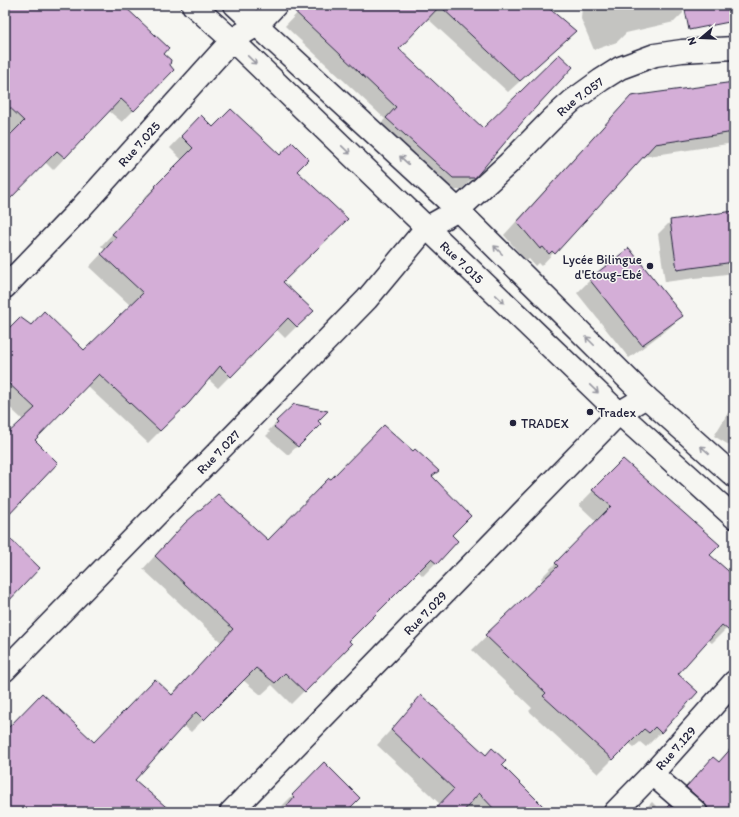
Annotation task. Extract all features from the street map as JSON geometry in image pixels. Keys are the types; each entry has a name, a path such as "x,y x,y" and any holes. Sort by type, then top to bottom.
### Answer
{"street":[{"name":"Rue 7.015","path":"193,5 232,40 619,413 734,517"},
{"path":"235,5 458,210 646,396 734,476"},
{"name":"Rue 7.025","path":"5,287 79,210 232,40 257,25 276,5"},
{"name":"Rue 7.057","path":"426,228 458,210 509,163 572,101 620,68 655,55 682,51 734,48"},
{"name":"Rue 7.027","path":"5,670 367,299 426,228"},
{"path":"619,413 646,396"},
{"name":"Rue 7.029","path":"231,812 619,413"},
{"name":"Rue 7.129","path":"615,812 652,774 734,682"},
{"path":"652,774 696,812"}],"building":[{"path":"5,5 123,5 169,48 164,54 171,60 170,65 174,70 134,111 121,99 65,158 57,151 5,204 5,140 24,121 5,103"},
{"path":"288,5 545,5 576,31 520,81 440,6 399,49 483,128 559,54 573,67 524,120 475,178 453,178 386,118 396,107"},
{"path":"684,5 734,5 734,21 689,30"},
{"path":"734,82 734,132 655,144 555,254 552,251 549,254 543,247 540,249 517,222 631,96"},
{"path":"231,109 280,155 292,142 309,159 297,171 348,219 283,282 314,311 297,327 288,318 231,377 220,366 189,403 160,431 99,374 35,440 58,463 5,519 5,436 35,408 5,380 5,332 20,317 31,325 44,311 84,350 143,293 101,254 116,237 112,234 156,187 155,186 193,148 181,136 201,115 213,127"},
{"path":"734,211 734,262 677,270 670,220"},
{"path":"629,248 683,316 642,345 589,279"},
{"path":"294,404 328,411 318,421 321,424 298,447 274,427 278,423 276,421"},
{"path":"384,425 413,451 415,449 439,471 432,476 471,516 452,535 458,541 437,564 431,559 349,641 352,644 305,692 285,673 275,683 256,668 204,720 196,712 135,780 172,812 5,812 5,731 42,693 94,742 155,679 172,695 233,629 155,556 185,523 218,494 268,540"},
{"path":"623,459 720,545 710,555 734,576 734,635 722,625 678,674 698,692 661,733 655,727 649,733 644,729 613,760 543,696 546,693 485,635 558,566 555,563 611,506 592,490"},
{"path":"5,534 40,568 5,605"},
{"path":"421,695 486,755 492,748 506,761 502,765 549,812 497,812 479,793 463,812 432,812 454,789 391,730"},
{"path":"734,745 734,812 708,812 708,808 704,803 686,787 713,757 719,762"},
{"path":"324,762 360,798 346,812 282,812 294,797 292,795"},
{"path":"669,805 677,812 662,812"}],"place":[{"name":"Lycée Bilingue d'Etoug-Ebé","path":"650,266"},
{"name":"Tradex","path":"590,412"},
{"name":"TRADEX","path":"513,423"}]}
